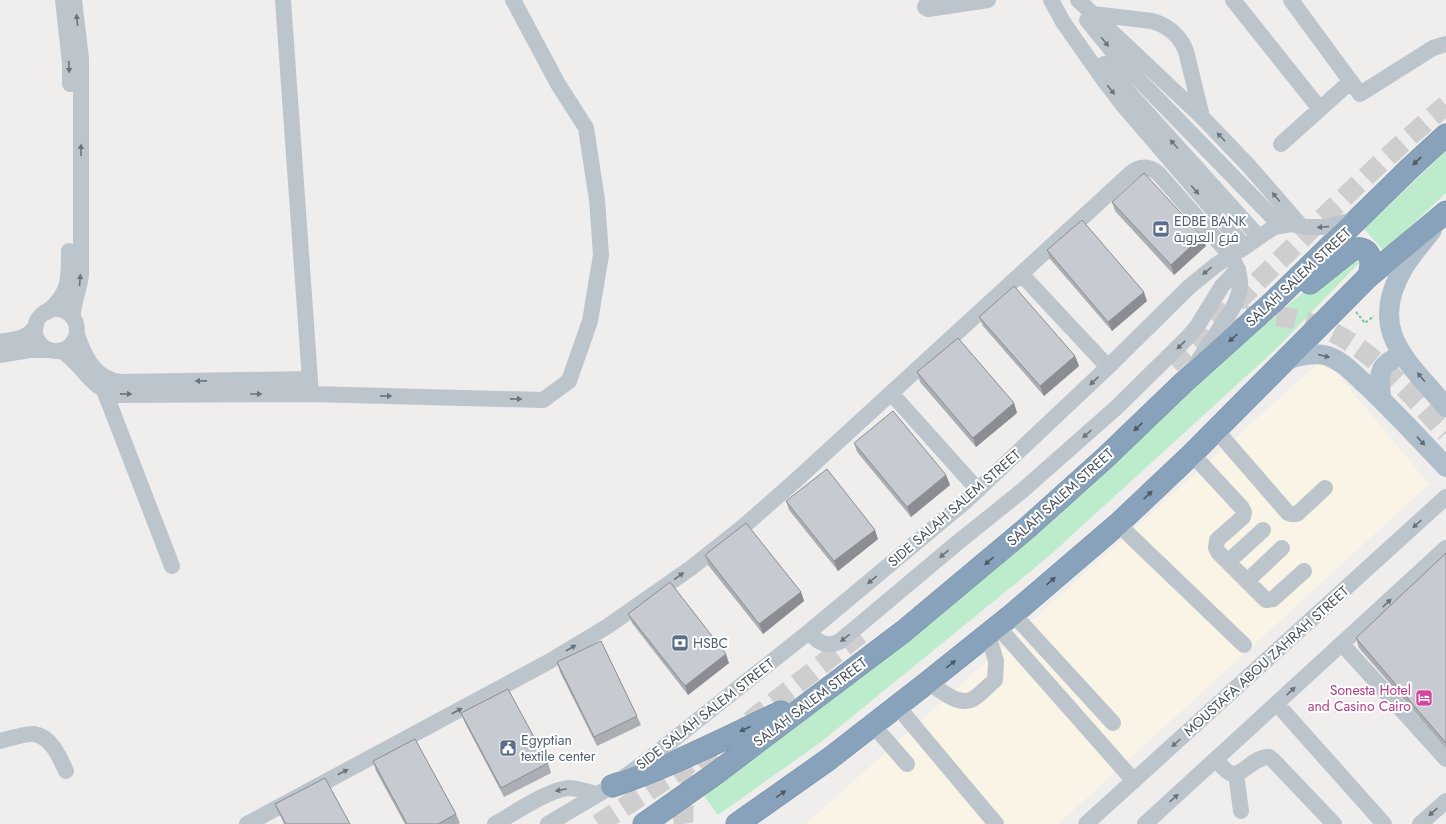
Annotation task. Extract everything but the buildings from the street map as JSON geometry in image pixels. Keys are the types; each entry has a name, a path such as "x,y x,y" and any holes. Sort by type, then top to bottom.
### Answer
{"highway":[{"name":"SALAH SALEM STREET","path":"644,824 715,774 904,631 1004,548 1106,457 1183,383 1274,301 1446,134"},
{"path":"737,824 754,817 928,682 1000,625 1118,524 1192,454 1368,277 1445,213"},
{"path":"1274,301 1306,286 1354,249 1362,249 1370,256 1372,267 1368,277"},
{"path":"606,790 661,768 819,695"}],"main road":[{"path":"1445,213 1404,266 1391,296 1389,309 1390,330 1394,341 1402,354 1446,407"},
{"path":"1287,360 1308,354 1318,354 1329,356 1339,361 1381,398 1446,468"},
{"path":"1381,398 1379,380 1384,364 1402,354"}],"street":[{"path":"0,342 24,337 32,332 39,319 58,301 63,294 69,280 70,64 63,0"},
{"path":"73,318 74,305 79,291 80,274 81,58 74,0"},
{"path":"283,0 310,387"},
{"path":"47,312 59,310 69,314 76,323 77,335 81,347 91,364 102,376 121,382 310,387 543,400 569,381 590,321 601,255 595,186 586,128 558,84 513,0"},
{"path":"942,0 927,3 925,7 928,9 988,0"},
{"path":"1051,0 1063,22 1117,98 1245,247"},
{"path":"1056,0 1088,45 1130,94 1259,237"},
{"path":"1074,0 1088,22 1117,57 1280,225"},
{"path":"1078,0 1202,118 1248,165 1301,226"},
{"path":"1233,0 1320,109"},
{"path":"1291,0 1360,94 1433,48 1446,44"},
{"path":"1093,14 1152,22 1160,24 1173,32 1183,44 1186,51 1202,118"},
{"path":"1281,144 1351,81"},
{"path":"246,824 550,661 636,607 691,568 744,526 794,482 1131,173 1142,167 1153,169 1158,173 1230,255 1238,269 1240,282 1237,302 1183,383"},
{"name":"SIDE SALAH SALEM STREET","path":"548,824 606,790 645,762 810,631 978,490 1108,367 1195,281 1269,229 1280,225 1291,224 1316,227 1331,226 1360,218"},
{"path":"810,631 816,639 824,644 835,644 844,640 957,543 1022,490 1091,430 1183,343 1198,325 1222,286 1238,269"},
{"path":"1021,274 1108,367"},
{"path":"36,324 36,337 44,348 56,350 74,360 89,379 112,394 121,395 310,387"},
{"path":"0,354 29,350 56,350 72,345 77,335"},
{"path":"104,390 172,566"},
{"path":"891,393 978,490"},
{"path":"1216,430 1288,513 1297,514 1325,488"},
{"path":"1192,454 1244,512 1242,517 1220,536 1216,544 1218,552 1263,599 1270,600 1304,571"},
{"name":"MOUSTAFA ABOU ZAHRAH STREET","path":"1086,824 1444,501"},
{"path":"1118,524 1244,645"},
{"path":"1228,562 1263,530"},
{"path":"1247,581 1282,548"},
{"path":"1145,824 1446,548"},
{"path":"1000,625 1134,781"},
{"path":"928,682 955,699 973,699 995,680 1000,625"},
{"path":"1000,625 1113,723"},
{"path":"1342,644 1446,759"},
{"path":"1277,704 1384,824"},
{"path":"897,706 996,824"},
{"path":"873,725 907,764"},
{"path":"0,741 34,734 44,738 55,749 66,771"},
{"path":"1216,760 1231,774 1236,774 1258,758 1269,757 1334,824"},
{"path":"1236,774 1241,811"},
{"path":"495,824 549,794 560,790 572,788 606,790"},
{"path":"984,798 1006,824"},
{"path":"1420,824 1446,801"}],"path":[{"path":"1352,308 1365,323"}],"shaded area":[{"path":"1324,358 1429,484 1058,824 806,824"}],"green space":[{"path":"1446,151 1446,193 1384,251 1364,229"},
{"path":"1348,255 1359,263 1275,350 1048,557 821,742 718,815 703,794 977,579 1262,327"}],"tunnel":[{"path":"1171,364 1206,332 1341,200 1446,105"},
{"path":"1246,316 1282,317 1308,322 1353,344 1393,377 1446,433"},
{"path":"750,721 863,632"},
{"path":"684,824 683,809 686,796 692,784 709,762 740,734"},
{"path":"598,824 700,757"}],"place":[{"name":"EDBE BANK فرع العروبة","path":"1161,229"},
{"name":"HSBC","path":"680,643"},
{"name":"Sonesta Hotel and Casino Cairo","path":"1424,698"},
{"name":"Egyptian textile center","path":"508,748"}]}
